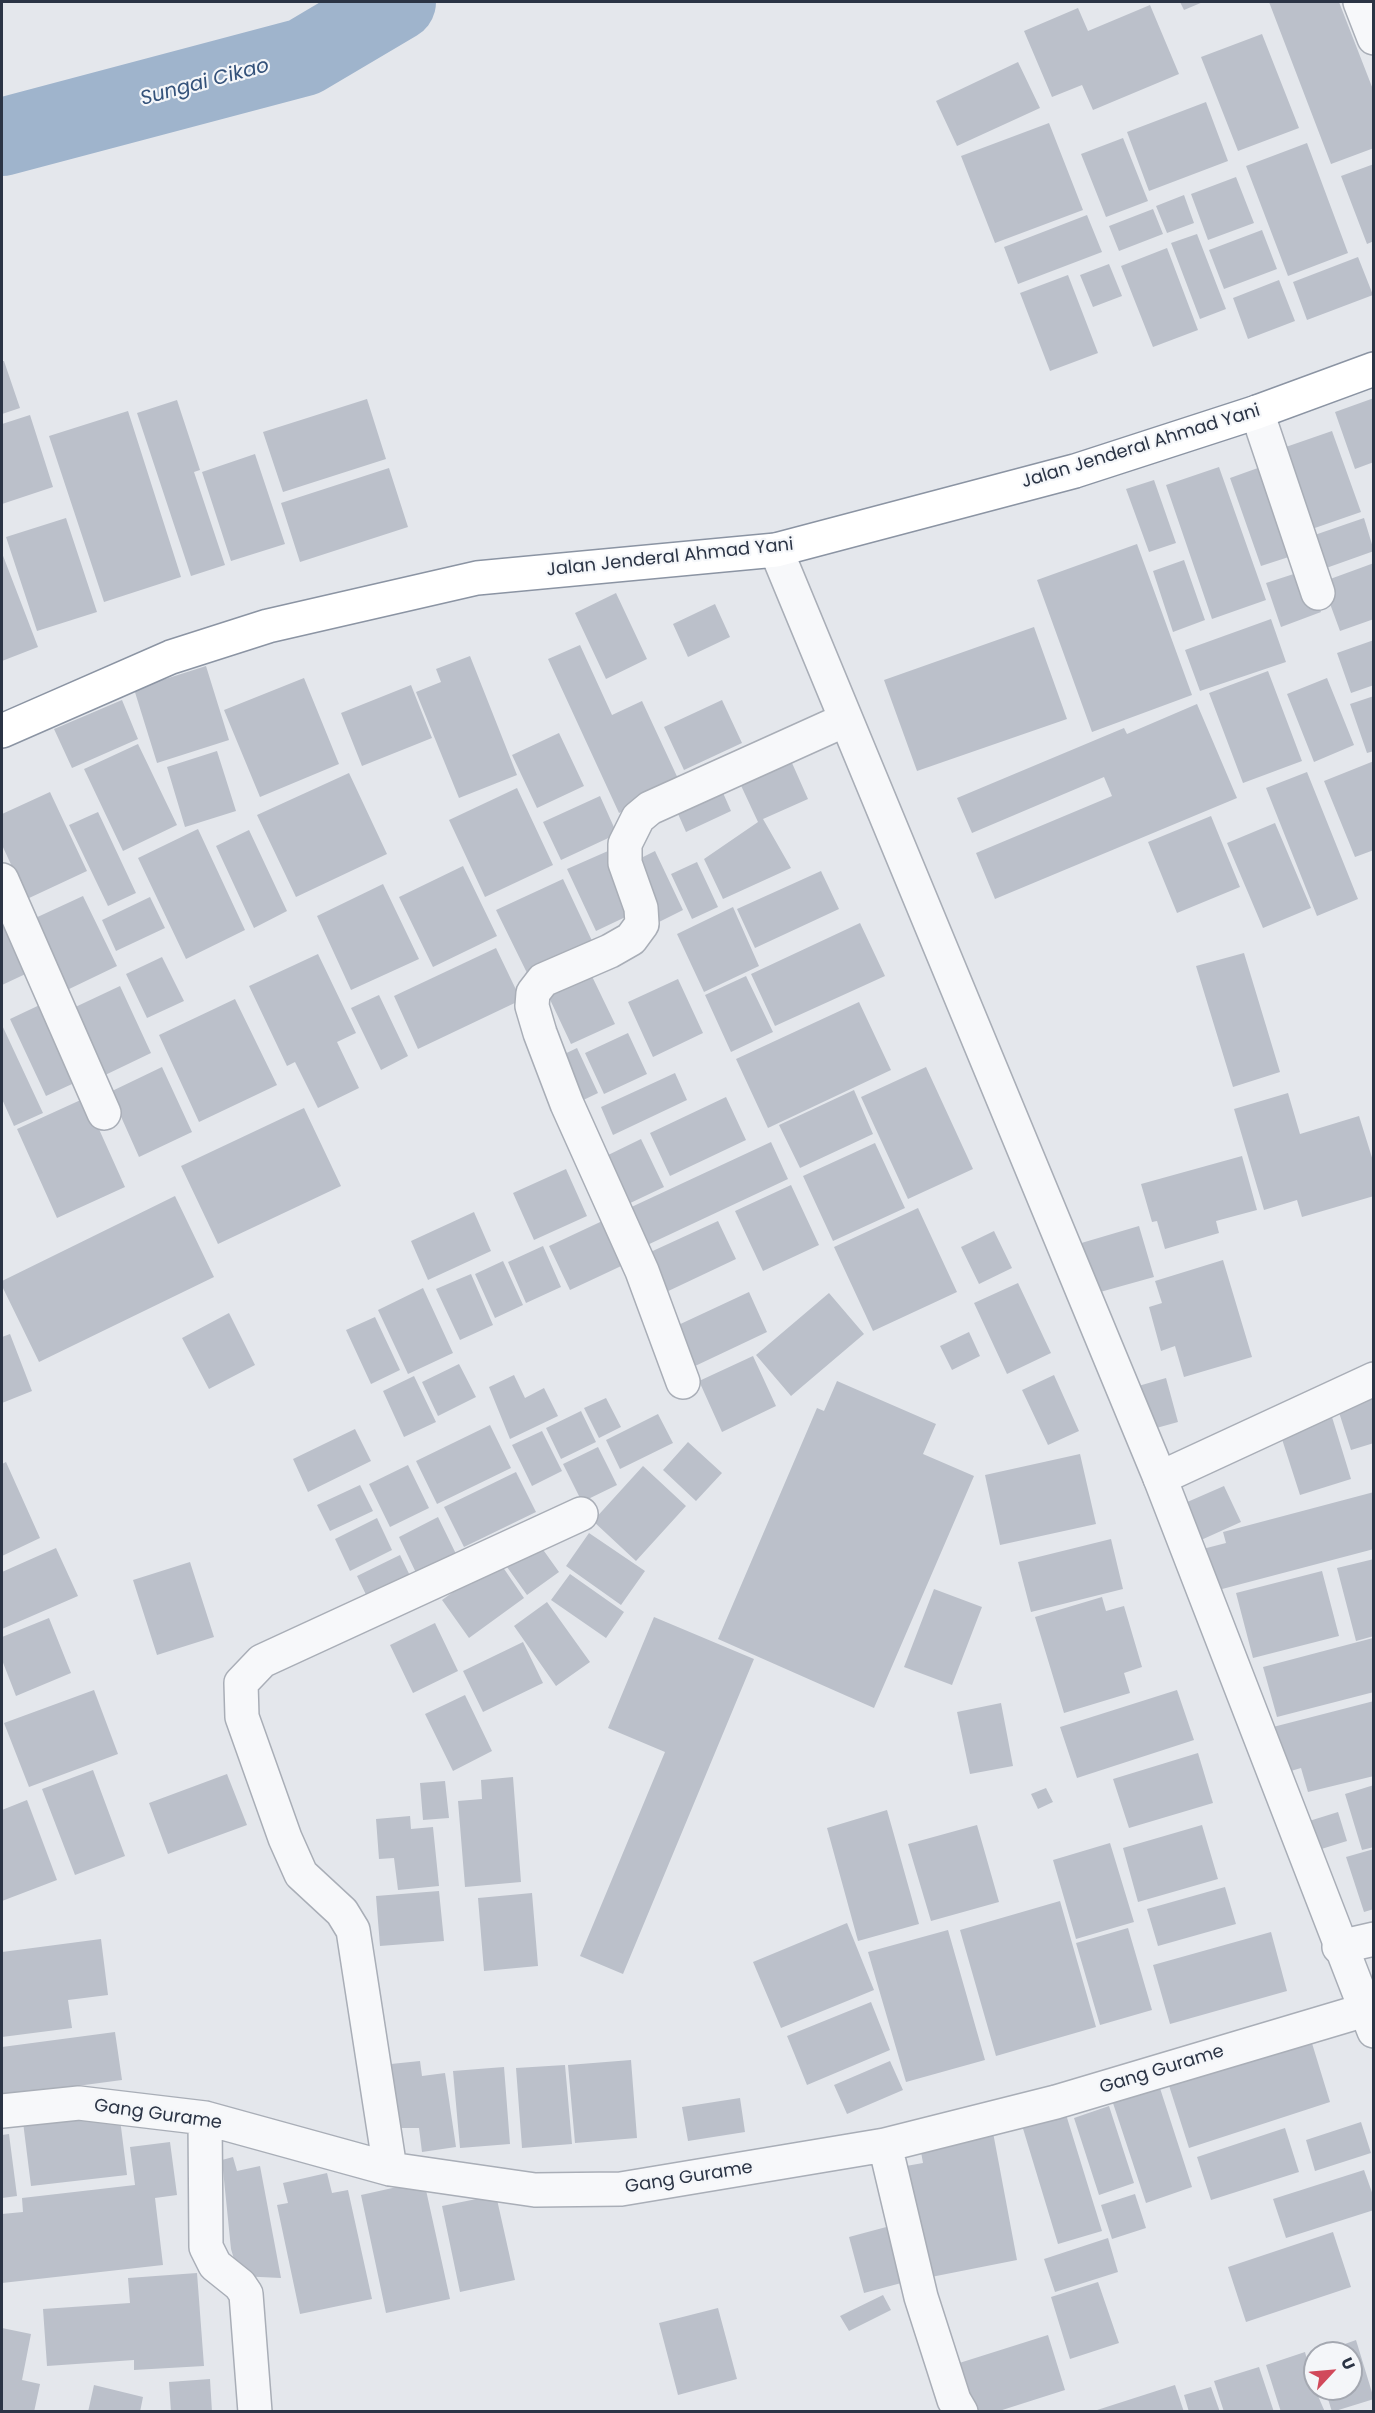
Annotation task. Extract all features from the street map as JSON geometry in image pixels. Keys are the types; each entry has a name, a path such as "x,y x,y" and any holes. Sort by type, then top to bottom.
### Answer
{"highway":[{"name":"Jalan Jenderal Ahmad Yani","path":"2,731 171,657 268,626 477,578 776,550 1075,471 1257,412 1374,369"}],"street":[{"path":"1360,2 1374,38"},
{"path":"1257,412 1318,593"},
{"path":"776,550 1160,1478 1369,2021"},
{"path":"683,1382 642,1271 604,1190 544,1043 532,1006 533,993 543,980 610,951 631,939 642,924 641,908 625,863 625,844 638,818 650,808 845,720"},
{"path":"2,880 105,1113"},
{"path":"1160,1478 1374,1379"},
{"path":"390,2169 353,1930 342,1912 301,1874 285,1838 242,1717 241,1683 262,1661 581,1514"},
{"path":"1339,1947 1374,1939"},
{"name":"Gang Gurame","path":"2,2112 79,2103 205,2118 390,2169 535,2190 621,2189 885,2145 1369,2021"},
{"path":"205,2118 206,2247 215,2265 240,2285 246,2294 255,2412"},
{"path":"885,2145 921,2297 954,2400 961,2412"}],"building":[{"path":"1180,2 1203,2 1184,10"},
{"path":"1269,2 1339,2 1374,92 1374,148 1331,164"},
{"path":"1150,5 1179,74 1093,110 1082,85 1052,97 1024,31 1078,8 1088,31"},
{"path":"1262,34 1299,128 1238,151 1201,57"},
{"path":"1018,62 1040,108 957,146 936,101"},
{"path":"1206,102 1228,161 1149,191 1127,132"},
{"path":"1049,123 1083,210 995,243 961,156"},
{"path":"1123,138 1148,201 1106,217 1081,154"},
{"path":"1307,143 1348,253 1288,276 1246,166"},
{"path":"1374,164 1374,241 1367,244 1341,176"},
{"path":"1236,177 1254,223 1208,240 1191,194"},
{"path":"1184,195 1194,223 1167,233 1156,206"},
{"path":"1153,209 1163,234 1119,251 1109,226"},
{"path":"1087,215 1102,252 1018,284 1004,247"},
{"path":"1262,230 1277,269 1224,289 1209,250"},
{"path":"1197,234 1226,309 1200,319 1171,243"},
{"path":"1167,248 1198,330 1153,347 1121,266"},
{"path":"1358,257 1373,295 1307,320 1293,282"},
{"path":"1109,264 1122,296 1093,307 1080,275"},
{"path":"1068,275 1098,353 1050,371 1020,293"},
{"path":"1279,280 1295,321 1248,339 1233,298"},
{"path":"2,361 4,361 20,408 2,414"},
{"path":"1374,398 1374,462 1355,469 1335,412"},
{"path":"367,399 386,459 283,492 263,432"},
{"path":"177,400 200,470 194,472 225,565 191,576 137,413"},
{"path":"128,411 181,577 104,602 49,436"},
{"path":"30,415 53,487 2,504 2,424"},
{"path":"1332,431 1361,512 1309,530 1280,449"},
{"path":"255,454 285,544 231,561 202,472"},
{"path":"1269,464 1301,553 1261,566 1230,478"},
{"path":"1219,467 1266,600 1212,619 1166,485"},
{"path":"389,468 408,527 300,562 281,503"},
{"path":"1154,480 1176,543 1149,552 1126,489"},
{"path":"66,518 97,612 37,631 6,537"},
{"path":"1364,518 1374,551 1315,572 1303,539"},
{"path":"1137,544 1192,695 1092,732 1037,580"},
{"path":"2,553 38,647 2,661"},
{"path":"1184,560 1205,620 1173,632 1153,571"},
{"path":"1374,563 1374,619 1340,631 1322,582"},
{"path":"1306,570 1321,612 1281,627 1266,583"},
{"path":"616,593 647,659 606,679 575,613"},
{"path":"715,604 730,637 688,657 673,624"},
{"path":"1271,619 1286,662 1200,691 1185,650"},
{"path":"1034,627 1067,719 917,771 884,680"},
{"path":"1374,640 1374,685 1351,693 1337,653"},
{"path":"580,645 612,715 642,701 681,785 619,813 548,659"},
{"path":"470,656 517,775 459,798 416,692 441,682 436,669"},
{"path":"206,666 229,740 157,763 134,689"},
{"path":"1268,671 1302,761 1243,783 1209,693"},
{"path":"304,678 339,764 260,797 224,710"},
{"path":"1327,678 1354,745 1314,762 1287,694"},
{"path":"411,685 432,738 362,766 341,713"},
{"path":"1374,696 1374,751 1367,753 1350,704"},
{"path":"122,700 138,739 72,768 54,729"},
{"path":"722,700 742,743 684,770 664,727"},
{"path":"1197,704 1237,798 995,899 976,853 1112,796 1104,777 972,833 957,798 1124,728 1127,734"},
{"path":"559,733 584,786 537,808 512,755"},
{"path":"138,744 177,825 123,851 84,769"},
{"path":"217,751 236,811 185,827 167,767"},
{"path":"788,754 808,799 763,819 791,868 723,899 704,859 758,822 737,777"},
{"path":"1374,761 1374,850 1355,857 1324,781"},
{"path":"1307,772 1358,899 1317,916 1266,788"},
{"path":"349,773 387,854 296,897 257,815"},
{"path":"720,786 731,811 686,832 675,807"},
{"path":"517,788 553,865 485,897 449,820"},
{"path":"50,792 87,871 27,899 2,845 2,814"},
{"path":"600,796 617,834 561,860 543,822"},
{"path":"98,812 136,893 108,906 69,825"},
{"path":"1211,816 1240,887 1177,913 1148,842"},
{"path":"1275,823 1311,908 1263,928 1227,843"},
{"path":"198,829 245,930 186,959 138,858"},
{"path":"249,830 287,911 254,928 216,846"},
{"path":"608,851 636,912 596,931 567,869"},
{"path":"655,851 683,910 657,923 629,864"},
{"path":"697,862 718,907 692,919 671,874"},
{"path":"463,866 497,936 433,967 399,897"},
{"path":"821,871 839,909 755,948 737,909"},
{"path":"563,879 594,945 528,975 496,910"},
{"path":"383,884 419,959 351,990 317,916"},
{"path":"83,896 117,966 65,991 31,920"},
{"path":"150,897 165,928 116,951 102,920"},
{"path":"733,907 759,966 704,992 677,934"},
{"path":"9,918 34,970 2,985 2,922"},
{"path":"860,923 885,976 775,1026 751,974"},
{"path":"496,948 521,1000 418,1049 394,996"},
{"path":"1244,953 1280,1072 1233,1087 1196,966"},
{"path":"318,954 356,1033 337,1042 359,1088 318,1108 295,1062 287,1066 249,986"},
{"path":"162,957 184,1001 147,1018 126,974"},
{"path":"588,968 615,1024 571,1044 545,989"},
{"path":"746,976 773,1032 731,1052 705,995"},
{"path":"678,979 703,1033 653,1057 628,1002"},
{"path":"120,986 151,1053 101,1077 69,1010"},
{"path":"379,995 408,1056 381,1070 351,1008"},
{"path":"235,999 277,1085 199,1122 159,1035"},
{"path":"46,1002 83,1079 46,1096 10,1019"},
{"path":"859,1002 891,1070 768,1128 736,1059"},
{"path":"2,1025 43,1113 14,1126 2,1099"},
{"path":"628,1033 647,1074 604,1094 585,1053"},
{"path":"577,1048 598,1093 575,1104 554,1059"},
{"path":"162,1067 192,1132 139,1157 110,1092"},
{"path":"926,1067 973,1169 908,1199 861,1097"},
{"path":"675,1073 687,1100 613,1135 601,1107"},
{"path":"854,1090 873,1134 800,1168 779,1125"},
{"path":"1288,1093 1300,1134 1359,1116 1374,1164 1374,1196 1302,1217 1297,1200 1264,1210 1234,1109"},
{"path":"726,1097 746,1140 670,1176 650,1133"},
{"path":"85,1098 125,1187 57,1218 17,1129"},
{"path":"304,1108 341,1186 218,1244 181,1166"},
{"path":"641,1139 664,1187 624,1206 602,1158"},
{"path":"771,1142 788,1179 643,1247 625,1210"},
{"path":"875,1143 905,1208 833,1241 803,1176"},
{"path":"1242,1156 1257,1210 1216,1221 1219,1233 1165,1249 1157,1221 1152,1222 1141,1184"},
{"path":"566,1169 587,1216 534,1240 513,1193"},
{"path":"791,1185 819,1245 763,1271 735,1211"},
{"path":"175,1196 214,1277 39,1362 2,1286 2,1281"},
{"path":"918,1208 957,1292 873,1331 834,1247"},
{"path":"474,1212 491,1251 428,1280 411,1241"},
{"path":"613,1216 634,1260 570,1290 549,1246"},
{"path":"718,1221 736,1259 662,1294 644,1255"},
{"path":"1139,1226 1154,1277 1093,1294 1078,1244"},
{"path":"994,1231 1012,1268 979,1284 961,1247"},
{"path":"543,1246 561,1287 526,1303 508,1262"},
{"path":"1223,1260 1252,1357 1184,1377 1175,1346 1161,1351 1149,1307 1162,1303 1155,1281"},
{"path":"503,1261 523,1305 495,1318 475,1274"},
{"path":"471,1274 493,1325 460,1340 436,1289"},
{"path":"1018,1283 1051,1353 1007,1374 974,1303"},
{"path":"423,1288 453,1353 408,1374 378,1310"},
{"path":"749,1292 767,1332 693,1367 674,1327"},
{"path":"829,1293 864,1334 791,1396 756,1355"},
{"path":"229,1313 255,1365 209,1389 182,1338"},
{"path":"375,1317 400,1370 371,1384 346,1330"},
{"path":"969,1332 980,1356 952,1370 940,1346"},
{"path":"10,1334 32,1391 2,1403 2,1337"},
{"path":"753,1356 776,1406 722,1432 699,1381"},
{"path":"459,1364 476,1397 438,1416 422,1382"},
{"path":"514,1375 525,1398 544,1388 558,1416 510,1439 489,1387"},
{"path":"1054,1375 1079,1431 1048,1445 1022,1390"},
{"path":"414,1376 436,1422 404,1437 383,1391"},
{"path":"1166,1378 1178,1422 1142,1432 1128,1389"},
{"path":"837,1381 936,1424 923,1454 974,1476 874,1708 718,1639 817,1408 824,1411"},
{"path":"1374,1392 1374,1443 1351,1450 1336,1403"},
{"path":"606,1398 621,1427 599,1438 584,1408"},
{"path":"581,1411 596,1442 561,1459 546,1428"},
{"path":"658,1414 673,1443 620,1469 606,1440"},
{"path":"1332,1417 1351,1479 1300,1495 1280,1433"},
{"path":"490,1425 511,1468 437,1504 416,1461"},
{"path":"355,1429 371,1461 308,1492 293,1459"},
{"path":"542,1431 562,1471 532,1486 512,1445"},
{"path":"688,1442 722,1473 696,1501 663,1470"},
{"path":"598,1447 617,1485 582,1502 563,1464"},
{"path":"1080,1454 1096,1524 1000,1545 985,1475"},
{"path":"6,1462 40,1538 2,1556 2,1464"},
{"path":"408,1465 429,1508 390,1527 369,1484"},
{"path":"643,1466 686,1506 636,1561 593,1521"},
{"path":"516,1472 536,1512 464,1547 444,1507"},
{"path":"360,1485 373,1511 330,1531 317,1505"},
{"path":"1224,1486 1241,1522 1201,1540 1185,1503"},
{"path":"1374,1492 1374,1549 1207,1593 1195,1551 1226,1543 1223,1532"},
{"path":"438,1517 458,1558 418,1577 399,1537"},
{"path":"377,1518 392,1550 350,1571 335,1539"},
{"path":"589,1533 645,1571 621,1605 566,1566"},
{"path":"1111,1539 1123,1589 1031,1612 1018,1562"},
{"path":"539,1544 559,1572 527,1595 507,1567"},
{"path":"56,1548 78,1596 2,1629 2,1572"},
{"path":"400,1555 414,1584 371,1605 357,1576"},
{"path":"1374,1559 1374,1636 1356,1641 1337,1568"},
{"path":"498,1560 524,1598 469,1638 442,1600"},
{"path":"190,1562 214,1637 157,1655 133,1580"},
{"path":"1322,1571 1339,1636 1253,1658 1236,1593"},
{"path":"570,1574 624,1612 606,1638 551,1600"},
{"path":"934,1589 982,1607 952,1685 904,1667"},
{"path":"1102,1597 1106,1611 1124,1606 1142,1667 1124,1673 1130,1693 1064,1713 1035,1617"},
{"path":"547,1602 590,1662 556,1686 514,1626"},
{"path":"654,1617 754,1659 623,1974 580,1956 665,1752 608,1728"},
{"path":"49,1618 71,1673 16,1696 2,1660 2,1637"},
{"path":"435,1623 458,1671 413,1693 390,1645"},
{"path":"1373,1638 1374,1692 1277,1717 1263,1667"},
{"path":"523,1642 543,1683 483,1712 463,1671"},
{"path":"94,1690 118,1754 29,1787 4,1723"},
{"path":"1177,1690 1194,1740 1077,1778 1060,1727"},
{"path":"465,1695 492,1751 453,1771 425,1714"},
{"path":"1374,1701 1374,1776 1308,1792 1301,1768 1284,1773 1273,1727"},
{"path":"1001,1703 1013,1766 970,1774 957,1712"},
{"path":"1198,1753 1213,1803 1129,1828 1113,1779"},
{"path":"93,1770 125,1856 75,1875 42,1789"},
{"path":"227,1774 247,1825 168,1854 149,1803"},
{"path":"513,1777 521,1882 465,1887 458,1801 482,1799 481,1780"},
{"path":"445,1781 449,1818 423,1820 420,1783"},
{"path":"1374,1785 1374,1847 1362,1850 1345,1794"},
{"path":"1046,1788 1053,1802 1038,1809 1031,1794"},
{"path":"27,1800 57,1880 2,1901 2,1810"},
{"path":"887,1810 919,1924 858,1941 827,1828"},
{"path":"1338,1812 1347,1841 1315,1851 1306,1822"},
{"path":"410,1816 411,1829 433,1827 439,1886 398,1890 394,1858 379,1859 376,1819"},
{"path":"977,1825 999,1902 931,1921 908,1844"},
{"path":"1202,1825 1218,1879 1138,1902 1123,1848"},
{"path":"1110,1843 1134,1922 1076,1939 1053,1860"},
{"path":"1374,1849 1374,1909 1364,1912 1346,1857"},
{"path":"1225,1887 1236,1924 1158,1946 1147,1909"},
{"path":"439,1891 444,1941 380,1946 376,1896"},
{"path":"532,1893 538,1966 484,1971 478,1898"},
{"path":"1060,1901 1096,2027 996,2056 960,1930"},
{"path":"847,1923 874,1990 781,2028 753,1962"},
{"path":"1128,1928 1152,2010 1100,2025 1076,1943"},
{"path":"948,1930 985,2060 906,2082 868,1952"},
{"path":"1271,1932 1287,1991 1170,2024 1153,1965"},
{"path":"101,1939 108,1995 68,2000 72,2028 2,2037 2,1952"},
{"path":"871,2002 890,2050 807,2085 787,2036"},
{"path":"115,2032 122,2080 2,2096 2,2047"},
{"path":"1311,2040 1330,2102 1189,2148 1164,2070"},
{"path":"631,2060 637,2138 575,2143 568,2065"},
{"path":"420,2061 422,2076 445,2073 456,2147 422,2152 419,2128 399,2128 391,2064"},
{"path":"890,2061 903,2090 847,2114 834,2085"},
{"path":"565,2065 572,2144 522,2148 516,2068"},
{"path":"504,2067 510,2144 460,2148 453,2071"},
{"path":"1158,2082 1192,2187 1146,2203 1111,2097"},
{"path":"740,2098 745,2132 688,2141 682,2107"},
{"path":"1109,2106 1134,2183 1099,2195 1074,2118"},
{"path":"1064,2108 1102,2231 1058,2244 1021,2122"},
{"path":"119,2111 127,2175 31,2186 23,2122"},
{"path":"1361,2122 1371,2153 1315,2171 1306,2140"},
{"path":"992,2127 1017,2260 921,2279 906,2166 923,2163 919,2141"},
{"path":"1285,2128 1299,2172 1211,2200 1197,2157"},
{"path":"9,2134 17,2196 2,2198 2,2135"},
{"path":"170,2142 177,2195 155,2198 163,2265 2,2283 2,2214 23,2212 22,2198 135,2185 130,2147"},
{"path":"233,2157 237,2171 260,2166 281,2278 239,2276 231,2249 222,2160"},
{"path":"1364,2170 1374,2198 1374,2210 1286,2238 1273,2199"},
{"path":"327,2173 332,2193 348,2190 372,2299 300,2314 277,2205 288,2203 283,2183"},
{"path":"424,2181 450,2299 386,2313 361,2195"},
{"path":"1135,2194 1146,2228 1112,2239 1101,2205"},
{"path":"496,2195 515,2280 460,2292 442,2206"},
{"path":"890,2226 905,2282 864,2293 849,2237"},
{"path":"1333,2232 1351,2287 1246,2322 1228,2267"},
{"path":"1108,2238 1118,2272 1055,2292 1044,2259"},
{"path":"197,2273 204,2366 134,2370 134,2360 47,2366 43,2309 130,2303 128,2278"},
{"path":"1098,2282 1119,2343 1070,2359 1051,2297"},
{"path":"883,2295 891,2310 849,2331 840,2316"},
{"path":"718,2308 737,2379 678,2395 659,2323"},
{"path":"2,2328 31,2334 22,2380 40,2384 34,2412 2,2412"},
{"path":"1048,2335 1065,2390 996,2412 968,2412 953,2365"},
{"path":"1303,2353 1303,2401 1320,2401 1325,2412 1281,2412 1266,2365"},
{"path":"1363,2363 1374,2399 1332,2412 1329,2401 1363,2401"},
{"path":"1259,2367 1274,2412 1224,2412 1214,2381"},
{"path":"210,2379 212,2412 171,2412 169,2382"},
{"path":"94,2385 143,2397 140,2412 88,2412"},
{"path":"1175,2385 1184,2412 1094,2411"},
{"path":"1211,2387 1220,2412 1189,2412 1184,2395"}],"waterway":[{"name":"Sungai Cikao","path":"2,137 304,57 397,2"}]}
